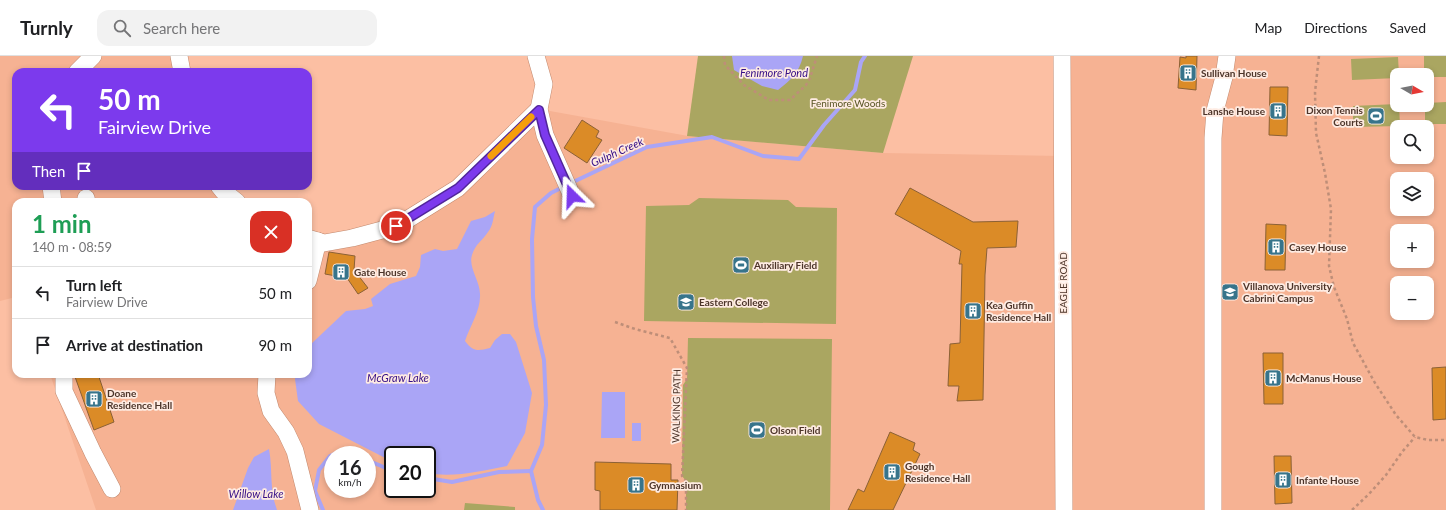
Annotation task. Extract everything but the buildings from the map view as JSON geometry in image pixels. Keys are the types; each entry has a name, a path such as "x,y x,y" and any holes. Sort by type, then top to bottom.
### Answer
{"street":[{"path":"80,68 93,56"},
{"path":"179,56 181,68"},
{"path":"536,56 544,84 539,110 545,135 572,196"},
{"name":"EAGLE ROAD","path":"1062,56 1064,510"},
{"path":"1213,510 1213,138 1216,111 1228,56"},
{"path":"312,264 313,240 324,242 352,238 396,226 458,188 539,110"},
{"path":"222,190 232,198"},
{"path":"64,378 64,391 93,453 112,489"},
{"path":"267,378 266,393 271,411 286,432 295,450 310,510"}],"path":[{"path":"724,56 725,65 744,85 769,100 790,100 806,85 810,78 817,56"},
{"path":"1318,56 1315,92 1316,133 1331,210 1329,266 1334,286 1347,319 1353,343 1396,415 1415,437 1428,440 1446,440"},
{"name":"WALKING PATH","path":"615,322 670,338 687,368 682,476 686,481 686,510"},
{"path":"1352,510 1386,476 1402,452 1415,437"}],"shaded area":[{"path":"0,56 179,56 181,68 12,68 12,190 224,190 232,198 12,198 12,298 0,301"},
{"name":"Eastern College","path":"1062,56 1446,56 1446,510 96,510 51,378 312,378 312,238 352,238 458,188 539,109 688,136 883,153 1062,156"}],"green space":[{"name":"Fenimore Woods","path":"698,56 913,56 883,153 687,136"},
{"path":"1424,56 1446,56 1446,77 1434,77 1434,68 1424,68"},
{"name":"Dixon Tennis Courts","path":"1398,57 1399,68 1390,68 1390,78 1352,80 1351,59"},
{"path":"1446,102 1446,124 1434,124 1434,120 1425,120 1425,112 1434,112 1434,103"},
{"name":"Dixon Tennis Courts","path":"1390,104 1390,112 1399,112 1400,120 1390,120 1390,126 1353,127 1353,106"},
{"name":"Auxiliary Field","path":"699,198 788,200 796,207 837,208 836,324 644,321 646,206 689,205"},
{"name":"Olson Field","path":"688,338 832,339 830,510 686,510 686,481 682,476 683,385 687,379"},
{"path":"465,503 515,507 515,510 464,510"}],"water":[{"name":"Fenimore Pond","path":"732,56 803,56 797,72 778,90 762,86 734,70"},
{"name":"McGraw Lake","path":"495,211 491,227 479,242 472,255 471,260 478,284 480,300 477,312 465,341 473,349 479,350 490,348 495,340 502,334 510,334 516,342 532,393 525,433 507,466 477,472 447,475 436,474 436,446 384,446 384,457 376,453 376,446 362,446 319,424 298,401 295,379 312,378 312,343 346,311 365,309 373,306 371,299 390,284 416,276 420,267 421,255 435,249 443,251 457,249 471,221 485,217"},
{"path":"602,392 625,392 625,438 601,438"},
{"path":"632,423 641,423 641,441 632,441"},
{"name":"Willow Lake","path":"269,449 272,487 277,510 233,510 248,468 254,457"}],"waterway":[{"name":"Gulph Creek","path":"571,183 647,147 712,137 763,156 799,159 824,125 855,90 861,62 865,56"},
{"name":"Gulph Creek","path":"543,510 538,500 531,471 542,445 546,405 544,360 536,326 533,297 532,239 535,207 551,193 563,187"},
{"path":"323,510 315,491 319,470 324,464"},
{"path":"376,464 384,467"},
{"path":"436,479 452,482 499,472 531,471"}],"slow traffic":[{"path":"491,156 531,117"}],"place":[{"name":"Sullivan House","path":"1188,73"},
{"name":"Lanshe House","path":"1278,111"},
{"name":"Dixon Tennis Courts","path":"1376,116"},
{"name":"Casey House","path":"1276,247"},
{"name":"Auxiliary Field","path":"741,265"},
{"name":"Gate House","path":"341,272"},
{"name":"Villanova University Cabrini Campus","path":"1230,292"},
{"name":"Eastern College","path":"686,302"},
{"name":"Kea Guffin Residence Hall","path":"973,311"},
{"name":"McManus House","path":"1273,378"},
{"name":"Doane Residence Hall","path":"94,399"},
{"name":"Olson Field","path":"757,430"},
{"name":"Gough Residence Hall","path":"892,472"},
{"name":"Infante House","path":"1283,480"},
{"name":"Gymnasium","path":"636,485"}],"route":[{"path":"396,226 458,188 539,110 545,135 572,196"}]}
